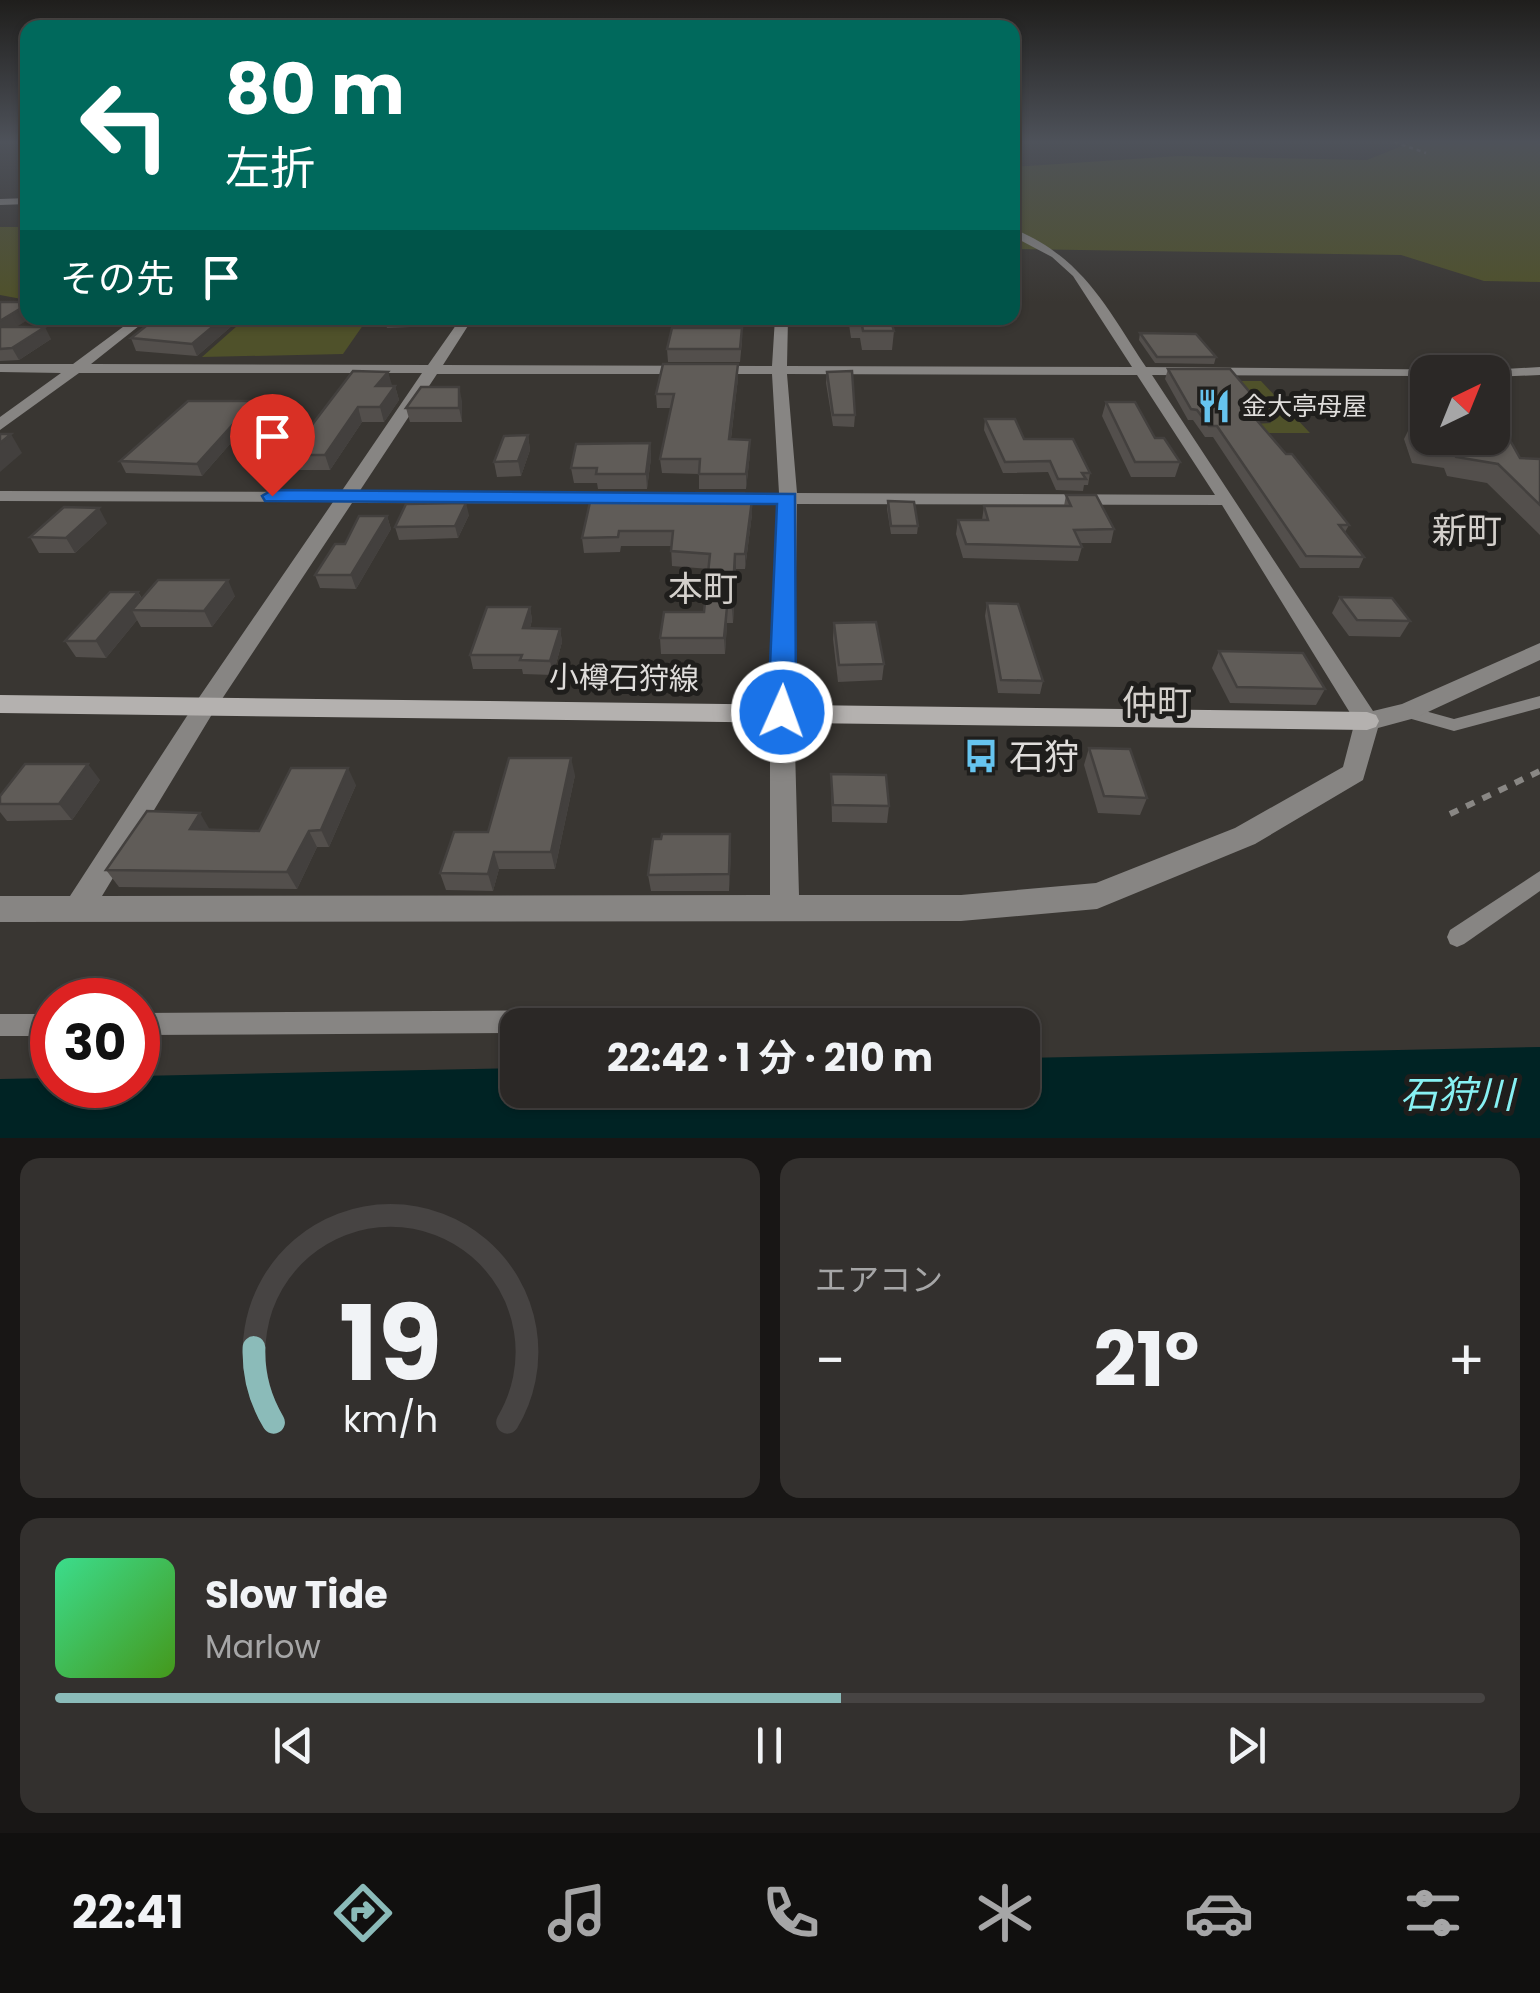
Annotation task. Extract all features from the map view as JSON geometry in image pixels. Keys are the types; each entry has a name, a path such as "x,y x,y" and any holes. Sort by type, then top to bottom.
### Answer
{"main road":[{"name":"小樽石狩線","path":"0,704 1366,721"}],"street":[{"path":"0,909 961,908 1098,896 1246,836 1354,773 1366,721 1228,500 1076,274 1056,254 1020,235"},
{"path":"0,424 133,325"},
{"path":"78,908 206,705 462,325"},
{"path":"782,325 780,371 788,498 782,712 785,910"},
{"path":"0,368 1410,371"},
{"path":"1510,372 1540,371"},
{"path":"0,496 1228,500"},
{"path":"1366,721 1407,712 1540,651"}],"lane":[{"path":"1407,712 1454,724 1540,702"},
{"path":"1457,936 1540,880"},
{"path":"160,1024 500,1022"},
{"path":"0,1025 30,1025"}],"path":[{"path":"1450,814 1540,771"}],"green space":[{"path":"1020,195 1540,195 1540,282 1484,281 1401,255 1020,249"},
{"path":"0,227 20,227 20,299 0,295"},
{"path":"238,325 363,325 343,354 202,357"},
{"path":"1240,381 1261,381 1310,433 1262,433 1254,424 1271,423"}],"water":[{"name":"石狩川","path":"1540,1047 1540,1138 0,1138 0,1079 30,1078 30,1108 160,1108 160,1076 500,1068 500,1108 1040,1108 1040,1058"}],"building":[{"path":"0,302 20,302 20,309 0,321"},
{"path":"147,325 215,325 192,344 131,338"},
{"path":"862,325 892,325 894,331 863,331"},
{"path":"0,327 45,327 12,348 0,349"},
{"path":"672,328 742,328 740,349 667,349"},
{"path":"1140,333 1196,334 1216,357 1157,357"},
{"path":"663,364 738,364 729,439 750,440 746,474 699,474 700,459 660,459 674,394 656,394"},
{"path":"1168,369 1230,369 1265,410 1248,410 1286,454 1292,454 1349,525 1339,525 1364,557 1306,556 1217,426 1209,426 1197,410 1191,409"},
{"path":"353,371 388,372 376,386 395,386 380,407 358,407 325,455 289,455"},
{"path":"852,371 855,415 833,415 827,372"},
{"path":"421,387 459,387 459,408 406,408"},
{"path":"188,401 254,401 197,464 120,461"},
{"path":"1106,402 1135,402 1155,438 1164,438 1180,462 1135,462"},
{"path":"985,419 1015,419 1024,439 1073,439 1090,473 1082,473 1086,479 1058,479 1050,461 1005,462"},
{"path":"528,435 518,461 494,462 504,436"},
{"path":"1510,440 1520,458 1540,459 1540,505 1498,464 1456,457 1510,455"},
{"path":"650,443 646,474 596,474 597,468 571,468 576,444"},
{"path":"592,493 644,493 642,502 695,503 696,493 744,493 743,500 752,500 745,554 735,554 732,608 727,607 724,638 660,638 664,612 704,612 710,554 671,551 673,531 619,531 618,537 582,538"},
{"path":"1066,495 1096,495 1114,529 1074,530 1082,547 966,544 958,520 988,520 984,506 1071,506"},
{"path":"888,501 914,502 918,526 891,526"},
{"path":"466,503 455,526 395,527 406,504"},
{"path":"64,507 99,508 66,538 30,537"},
{"path":"359,516 387,516 351,575 315,575 335,544 345,544"},
{"path":"158,580 228,580 204,611 132,610"},
{"path":"110,592 138,592 96,641 65,641"},
{"path":"1340,597 1392,598 1410,621 1357,620"},
{"path":"987,603 1018,604 1043,681 1001,680"},
{"path":"487,607 530,607 523,628 560,629 550,661 520,660 522,655 470,655"},
{"path":"876,622 884,664 839,665 834,623"},
{"path":"1219,651 1303,653 1325,689 1237,687"},
{"path":"1089,748 1130,749 1147,798 1104,796"},
{"path":"509,758 571,758 551,852 494,852 488,874 440,873 454,832 488,832"},
{"path":"25,764 88,764 59,804 0,804 0,796"},
{"path":"291,768 348,768 321,830 309,831 287,872 106,870 147,811 200,813 190,829 259,831"},
{"path":"831,774 886,775 889,806 833,805"},
{"path":"662,834 730,834 729,874 648,875 653,839 661,839"}],"place":[{"name":"金大亭母屋","path":"1214,406"},
{"name":"石狩","path":"981,756"}],"district":[{"name":"新町","path":"1467,530"},
{"name":"本町","path":"703,588"},
{"name":"仲町","path":"1157,702"}],"route":[{"path":"272,496 788,498 782,712"}]}
